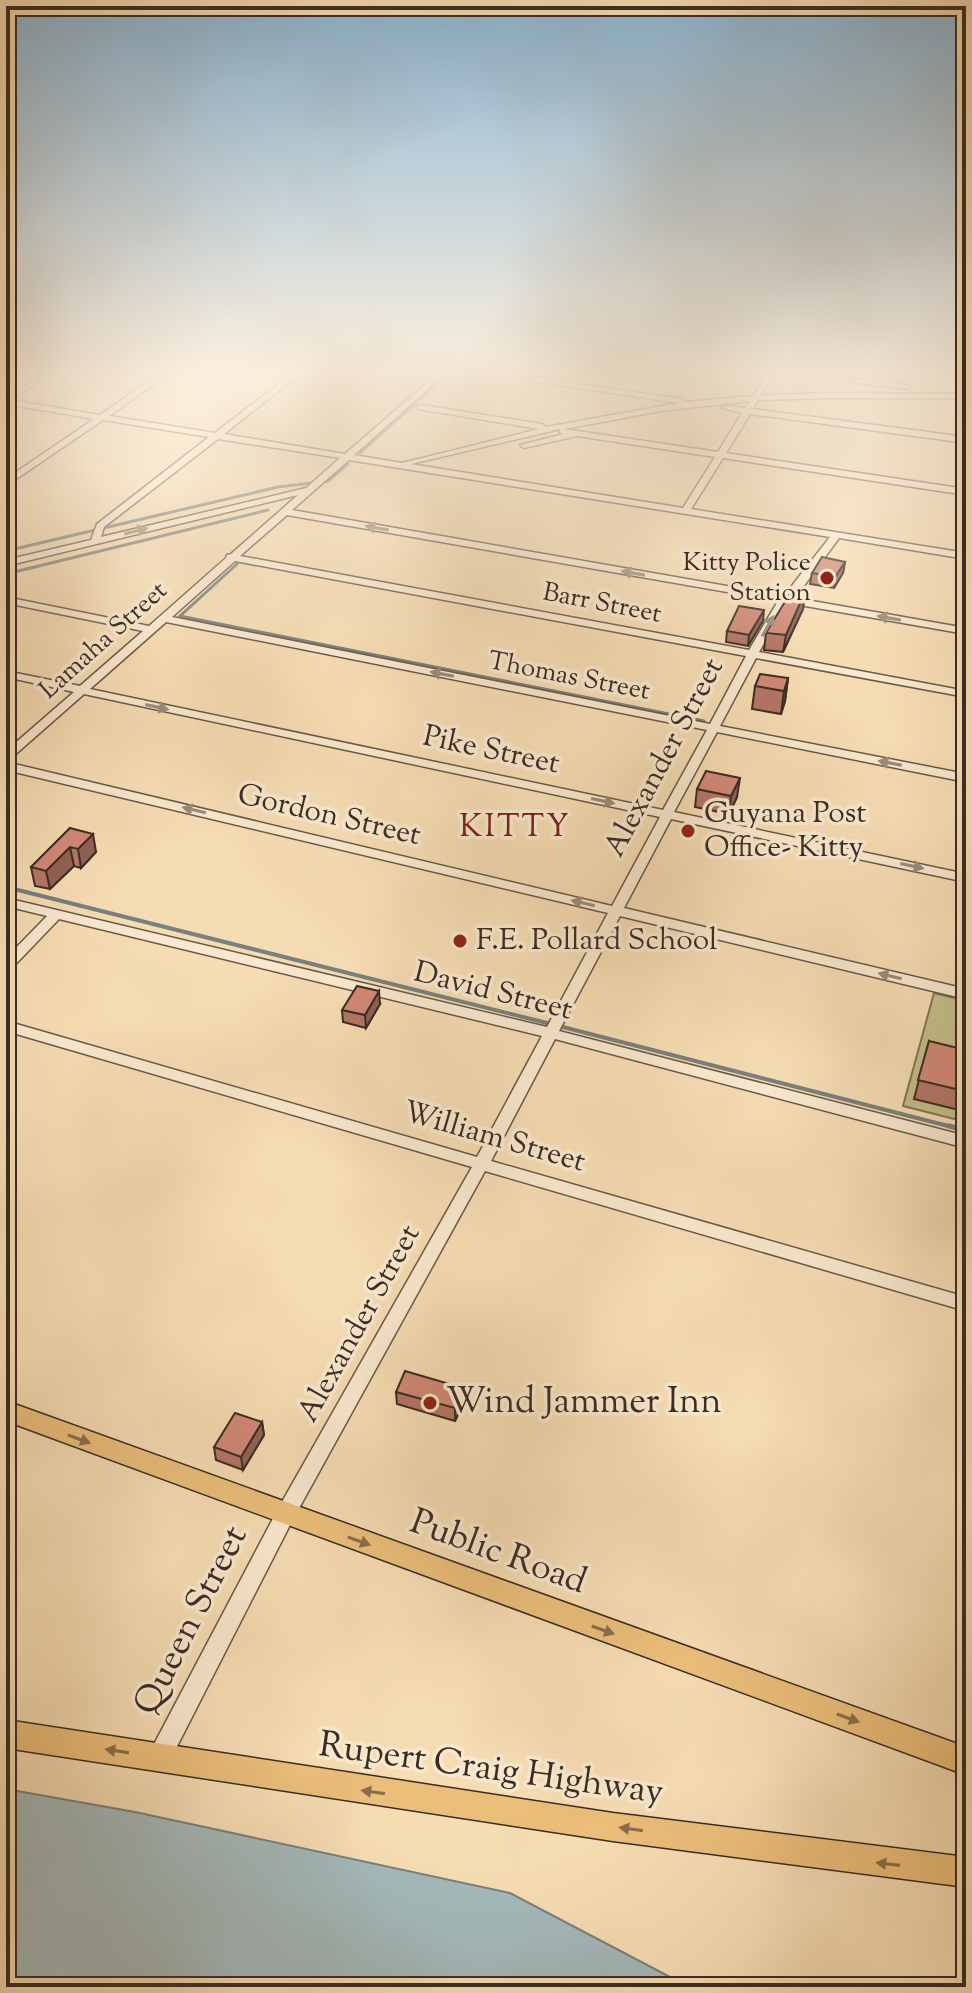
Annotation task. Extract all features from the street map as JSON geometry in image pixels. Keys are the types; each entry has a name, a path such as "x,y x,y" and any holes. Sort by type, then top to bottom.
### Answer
{"main road":[{"name":"Public Road","path":"6,1411 966,1761"},
{"name":"Rupert Craig Highway","path":"6,1734 706,1840 966,1872"}],"street":[{"path":"6,483 28,468"},
{"path":"98,534 178,468"},
{"name":"Lamaha Street","path":"6,757 334,468"},
{"path":"422,468 966,556"},
{"path":"686,510 714,468"},
{"path":"808,468 966,492"},
{"path":"6,563 98,534 309,490"},
{"path":"282,494 298,499"},
{"path":"286,512 966,631"},
{"name":"Alexander Street","path":"285,1515 481,1164 752,655 786,600 837,534"},
{"name":"Barr Street","path":"230,557 966,694"},
{"path":"6,600 150,629"},
{"name":"Thomas Street","path":"163,618 966,778"},
{"name":"Pike Street","path":"6,674 966,878"},
{"name":"Gordon Street","path":"6,766 966,994"},
{"name":"David Street","path":"6,902 554,1027 966,1142"},
{"path":"6,966 56,914"},
{"name":"William Street","path":"6,1026 966,1304"},
{"name":"Queen Street","path":"159,1758 285,1515"}],"shaded area":[{"path":"934,993 966,1001 966,1122 903,1106"},
{"path":"6,1789 135,1812 510,1893 689,1987 6,1987"}],"building":[{"path":"822,557 845,562 835,577 812,573"},
{"path":"792,590 805,592 786,635 766,633"},
{"path":"739,606 764,610 749,635 727,631"},
{"path":"760,674 788,678 784,691 755,686"},
{"path":"706,771 740,778 731,796 697,789"},
{"path":"70,828 93,834 78,849 70,847 46,871 31,867"},
{"path":"357,986 379,991 365,1015 342,1010"},
{"path":"929,1041 966,1050 964,1091 918,1080"},
{"path":"405,1371 463,1388 455,1408 396,1392"},
{"path":"235,1413 262,1422 241,1457 214,1447"}],"waterway":[{"path":"6,551 278,487 328,481 343,468"},
{"path":"6,574 268,510"},
{"path":"237,564 180,616 704,721"},
{"path":"6,887 551,1024"},
{"path":"559,1026 956,1128"},
{"path":"949,1126 966,1130"}],"place":[{"name":"Kitty Police Station","path":"827,578"},
{"name":"Guyana Post Office- Kitty","path":"688,831"},
{"name":"F.E. Pollard School","path":"460,941"},
{"name":"Wind Jammer Inn","path":"430,1403"}],"district":[{"name":"KITTY","path":"515,828"}]}
